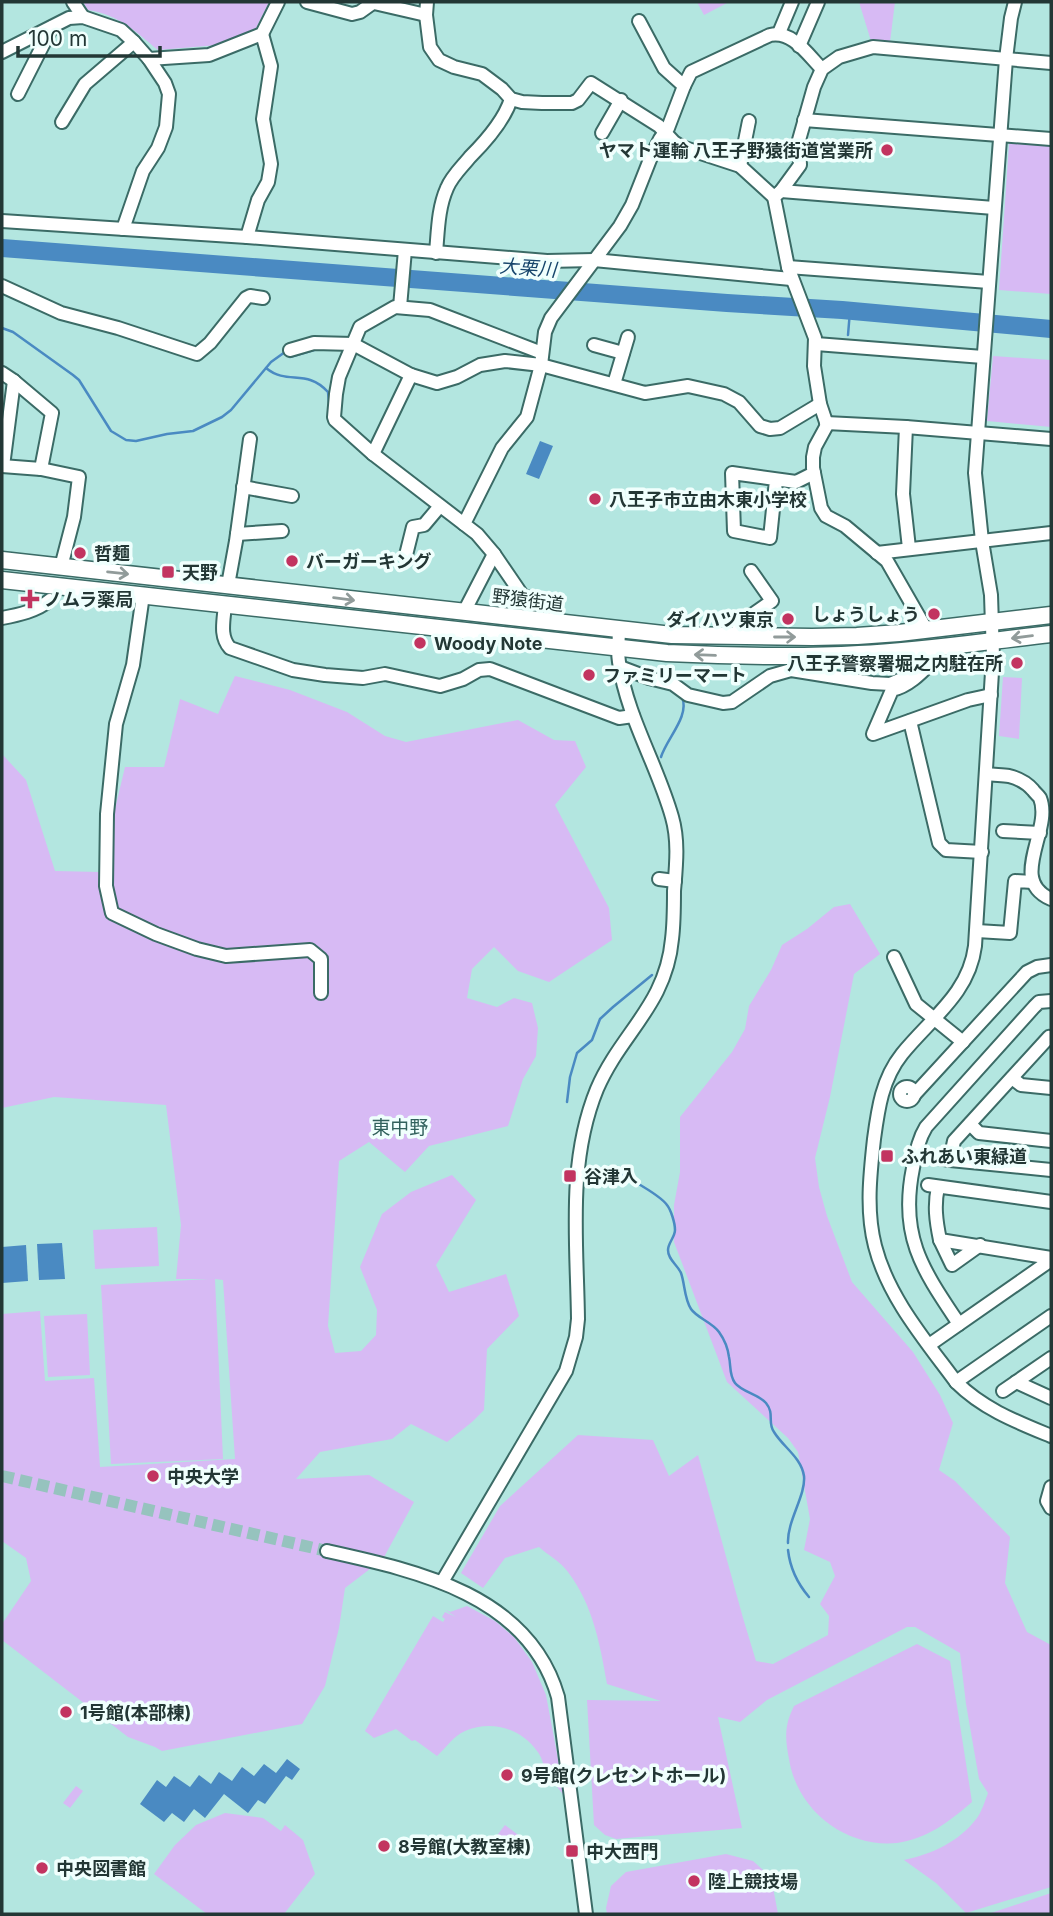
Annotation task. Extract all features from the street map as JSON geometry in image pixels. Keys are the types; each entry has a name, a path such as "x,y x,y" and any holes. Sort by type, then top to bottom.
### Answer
{"main road":[{"name":"野猿街道","path":"2,560 671,635 812,638 867,635 1051,615"},
{"path":"53,593 61,567"},
{"path":"2,580 53,593 143,596 618,649 808,664 871,654 1051,634"},
{"path":"225,604 228,586"},
{"path":"254,589 248,593 249,601 260,608"}],"street":[{"path":"73,2 83,18"},
{"path":"149,59 209,55 262,34 278,2"},
{"path":"307,2 352,14 374,2 426,8 430,47 439,60 482,74 511,99 532,103 572,103 578,100 592,83 659,126 674,142 689,151 740,166 777,194 995,208"},
{"path":"779,33 792,2"},
{"path":"799,46 818,2"},
{"path":"1015,2 1006,59 975,473 991,596 993,641 974,958 954,998 901,1055 887,1079 878,1113 870,1187 875,1247 886,1277 903,1308 929,1345 967,1393 1015,1421 1051,1436"},
{"path":"2,52 69,18 83,18 121,30 149,59 169,94 166,127 158,148 143,172 123,229"},
{"path":"639,21 664,68 684,86"},
{"path":"18,94 52,27"},
{"path":"464,524 502,447 527,417 545,332 553,316 626,216 691,72 779,33 792,38 822,69"},
{"path":"247,237 258,200 268,182 271,164 263,119 271,66 262,34"},
{"path":"62,122 85,84 134,42"},
{"path":"926,629 887,561 845,526 826,516 821,508 813,457 826,423 814,366 815,340 790,276 777,194 800,164 799,140 822,69 839,57 873,47 1051,63"},
{"path":"436,253 438,224 447,187 484,143 511,99"},
{"path":"602,133 621,100"},
{"path":"804,120 1051,139"},
{"path":"740,166 749,121"},
{"path":"2,221 247,237 405,252 989,288"},
{"path":"400,305 405,252"},
{"path":"2,286 61,313 197,354 210,343 246,298 263,298"},
{"path":"558,623 556,610 522,595 477,534 338,424 334,417 335,394 360,327 400,305 430,310 541,359 645,393 688,386 712,391 739,402 760,426 770,429 780,428 820,404"},
{"path":"614,384 628,337"},
{"path":"815,340 983,352"},
{"path":"290,350 314,343 352,344 411,375 437,383 490,363 541,359"},
{"path":"594,345 623,353"},
{"path":"2,373 52,413 41,469"},
{"path":"373,454 411,375"},
{"path":"14,381 2,466 41,469 79,477 74,517 61,567"},
{"path":"826,423 1051,439"},
{"path":"906,427 903,494 909,548"},
{"path":"228,586 250,439"},
{"path":"775,480 770,538 734,531 732,473 796,482 814,473"},
{"path":"243,487 292,496"},
{"path":"406,555 413,527 424,525 440,506"},
{"path":"237,534 282,531"},
{"path":"877,553 1051,533"},
{"path":"464,612 494,554"},
{"path":"737,637 739,624 772,601 751,572"},
{"path":"2,618 19,615 44,605 53,593"},
{"path":"143,596 133,665 116,724 107,814 106,886 112,913 156,934 226,956 310,950 321,959 321,993"},
{"path":"225,604 223,635 227,646 234,651 293,670 363,678 385,674 440,686 479,670 491,669 619,718 633,716"},
{"path":"442,1582 566,1371 578,1319 576,1183 584,1128 599,1085 649,1008 662,981 672,940 676,840 673,819 633,716 620,667 619,630"},
{"path":"936,648 936,658 917,677 902,688 892,691 873,734 968,700 991,695"},
{"path":"620,667 673,684 688,695 723,703 732,702 779,672 808,664 844,679 890,684 904,678"},
{"path":"910,721 939,844 946,850 982,852"},
{"path":"987,774 1011,776 1028,785 1041,800 1042,817 1032,872 1038,891 1051,900"},
{"path":"1003,831 1040,833"},
{"path":"659,879 675,881"},
{"path":"977,931 1010,933 1015,881 1033,882"},
{"path":"894,957 916,1004 963,1042"},
{"path":"914,1095 1027,972 1051,965"},
{"path":"959,1324 929,1278 913,1241 909,1198 920,1137 1034,1007 1039,1002 1051,1001"},
{"path":"950,1160 954,1141 1049,1037 1051,1038"},
{"path":"1012,1078 1021,1085 1051,1088"},
{"path":"970,1124 979,1133 1051,1141"},
{"path":"916,1154 1051,1170"},
{"path":"980,1245 951,1265 940,1240 933,1186 1051,1202"},
{"path":"940,1240 1051,1259"},
{"path":"929,1345 1051,1259"},
{"path":"956,1382 1051,1316"},
{"path":"1003,1391 1051,1358"},
{"path":"1016,1382 1051,1398"},
{"path":"1051,1487 1047,1501 1051,1508"},
{"path":"327,1550 398,1566 442,1582 482,1602 511,1622 532,1645 551,1674 558,1697 586,1914"}],"shaded area":[{"path":"83,2 269,2 256,28 218,45 158,50 118,20 88,10"},
{"path":"697,2 729,2 704,15"},
{"path":"859,2 895,2 890,42 871,41"},
{"path":"1013,140 1051,143 1051,294 999,290 1009,144"},
{"path":"993,356 1051,360 1051,427 987,421"},
{"path":"235,676 290,690 347,712 385,736 406,742 518,720 554,740 575,741 586,767 555,805 609,908 612,940 549,982 518,971 494,947 472,969 467,998 497,1007 514,998 532,1003 538,1028 536,1056 523,1079 508,1126 429,1146 405,1172 369,1142 339,1161 328,1326 335,1353 361,1351 376,1335 377,1310 360,1267 382,1214 411,1192 452,1175 476,1200 436,1265 449,1292 506,1274 519,1316 487,1349 484,1410 447,1442 411,1424 392,1439 320,1452 296,1479 369,1475 414,1502 383,1559 345,1588 339,1628 325,1686 302,1724 162,1751 128,1737 2,1640 2,1624 31,1581 26,1558 2,1541 2,1314 40,1311 45,1381 94,1378 100,1467 235,1459 223,1280 215,1279 223,1459 111,1464 101,1285 209,1279 176,1279 181,1225 166,1105 54,1097 2,1108 2,754 26,780 55,871 100,872 125,767 164,767 180,699 218,714"},
{"path":"1003,677 1022,678 1019,739 999,736"},
{"path":"850,904 880,954 854,974 815,1158 819,1187 852,1282 913,1352 940,1395 953,1423 939,1470 955,1481 1010,1537 1005,1583 1027,1632 1051,1645 1051,1887 966,1913 936,1883 904,1860 935,1850 962,1834 979,1815 988,1793 979,1779 960,1653 915,1627 907,1627 767,1700 740,1722 718,1717 742,1828 616,1839 605,1835 594,1825 587,1700 661,1701 607,1684 598,1640 584,1598 565,1568 539,1547 505,1558 483,1588 461,1573 500,1506 578,1435 653,1440 669,1476 698,1455 756,1661 773,1664 828,1635 829,1616 820,1604 835,1576 830,1562 804,1550 810,1519 798,1452 788,1438 727,1382 674,1242 674,1205 680,1172 680,1117 732,1052 745,1029 749,1006 771,970 782,945 834,907"},
{"path":"157,1227 159,1266 95,1269 93,1230"},
{"path":"87,1314 90,1375 48,1377 44,1316"},
{"path":"467,1606 495,1621 514,1637 532,1662 546,1695 565,1797 530,1743 505,1728 485,1726 465,1731 437,1756 396,1729 374,1738 365,1731 433,1616 443,1622 445,1612 456,1617 445,1610 450,1612"},
{"path":"917,1644 950,1661 972,1802 947,1822 918,1838 897,1843 859,1839 826,1822 802,1794 788,1755 788,1721 794,1706"},
{"path":"76,1786 83,1791 70,1808 63,1803"},
{"path":"225,1813 263,1818 281,1831 285,1825 303,1840 315,1874 284,1914 207,1914 154,1874 175,1845 196,1825"},
{"path":"505,1825 529,1843 519,1856 495,1838"},
{"name":"陸上競技場","path":"726,1854 753,1861 771,1877 778,1914 607,1914 611,1886 626,1872"},
{"path":"1051,1893 1051,1914 988,1914"}],"water":[{"path":"540,441 553,446 539,479 526,474"},
{"path":"62,1243 65,1279 39,1280 37,1244"},
{"path":"26,1245 28,1281 2,1283 2,1247"},
{"path":"287,1759 300,1769 292,1780 286,1776 265,1804 258,1800 248,1813 224,1794 205,1818 194,1809 184,1822 172,1813 164,1822 140,1804 157,1780 166,1787 174,1776 190,1787 199,1775 211,1784 219,1772 232,1781 242,1767 254,1776 264,1764 276,1773"}],"waterway":[{"name":"大栗川","path":"2,248 842,310 1051,329"},
{"path":"848,335 850,311"},
{"path":"2,328 13,332 79,380 111,431 126,440 136,441 193,431 222,417 271,362 285,352 290,357 314,350"},
{"path":"266,368 282,376 305,379 320,385 328,392 329,403"},
{"path":"523,602 536,608"},
{"path":"661,757 683,712 682,697"},
{"path":"567,1102 577,1053 592,1040 600,1019 652,975"},
{"path":"587,1169 603,1168 617,1172 647,1189 668,1207 675,1230 668,1253 681,1273 689,1305 719,1332 728,1351 733,1380 742,1389 766,1403 774,1432 802,1469 804,1483 790,1526 788,1543"},
{"path":"788,1550 795,1575 809,1597"}],"tunnel":[{"path":"2,1476 327,1551"}],"place":[{"name":"ヤマト運輸 八王子野猿街道営業所","path":"887,150"},
{"name":"八王子市立由木東小学校","path":"595,499"},
{"name":"哲麺","path":"80,553"},
{"name":"バーガーキング","path":"292,561"},
{"name":"天野","path":"168,572"},
{"name":"ノムラ薬局","path":"30,599"},
{"name":"しょうしょう","path":"934,614"},
{"name":"ダイハツ東京","path":"788,619"},
{"name":"Woody Note","path":"420,643"},
{"name":"八王子警察署堀之内駐在所","path":"1017,663"},
{"name":"ファミリーマート","path":"589,675"},
{"name":"ふれあい東緑道","path":"887,1156"},
{"name":"谷津入","path":"570,1176"},
{"name":"中央大学","path":"153,1476"},
{"name":"1号館(本部棟)","path":"66,1712"},
{"name":"9号館(クレセントホール)","path":"507,1775"},
{"name":"8号館(大教室棟)","path":"384,1846"},
{"name":"中大西門","path":"572,1851"},
{"name":"中央図書館","path":"42,1868"},
{"name":"陸上競技場","path":"694,1881"}],"district":[{"name":"東中野","path":"400,1127"}]}
